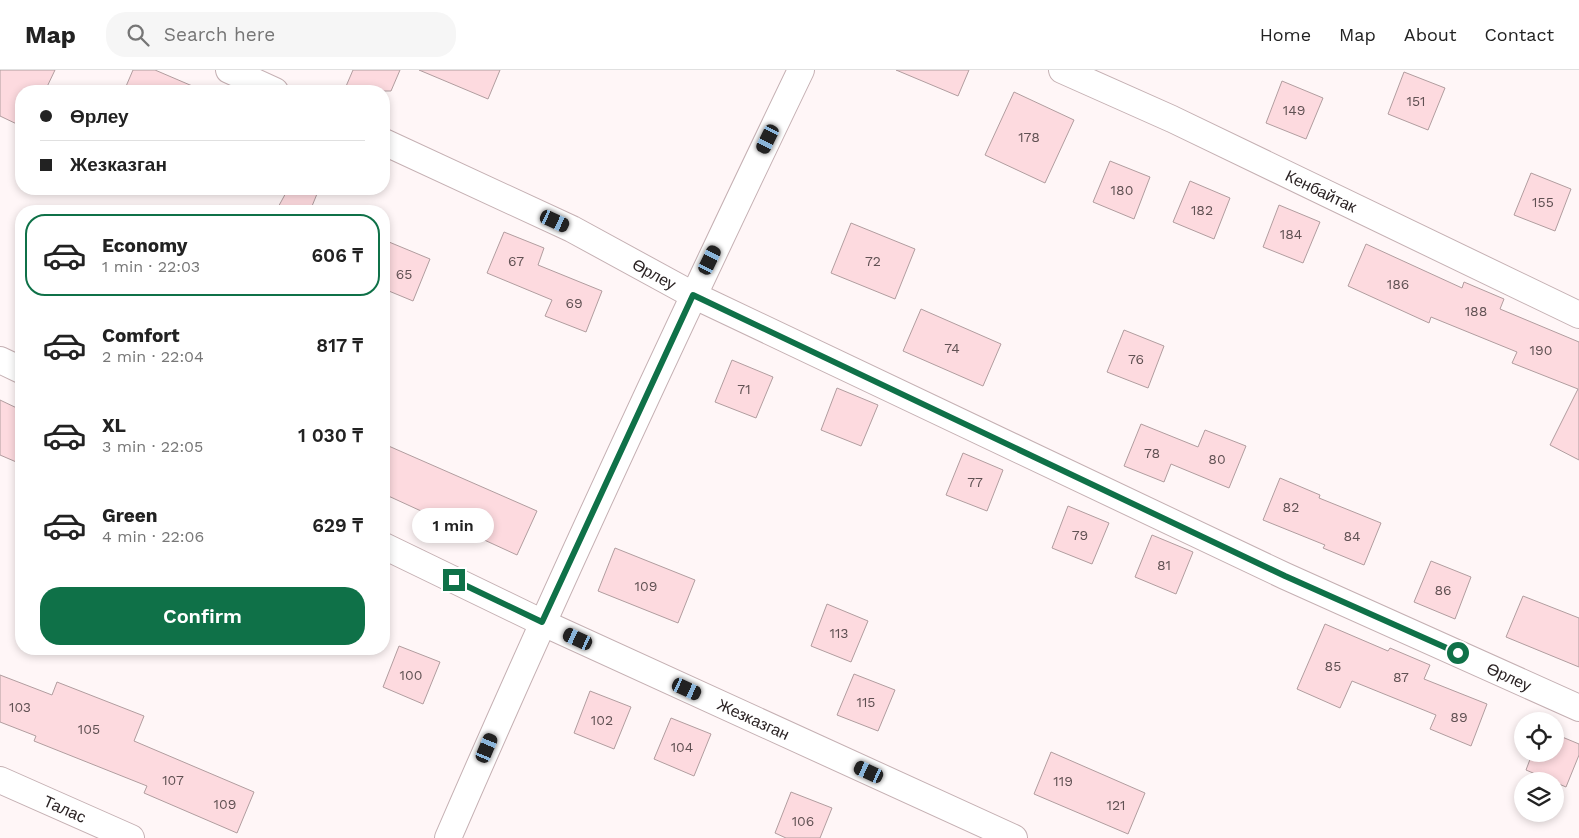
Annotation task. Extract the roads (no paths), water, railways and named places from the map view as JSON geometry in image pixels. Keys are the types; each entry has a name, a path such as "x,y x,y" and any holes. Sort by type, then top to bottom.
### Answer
{"street":[{"path":"229,70 262,85"},
{"path":"448,838 542,622 693,295 802,70"},
{"name":"Кенбайтак","path":"1062,70 1172,119 1579,315"},
{"name":"Өрлеу","path":"390,145 572,229 693,295 1285,576 1579,708"},
{"path":"0,360 15,367"},
{"name":"Жезказган","path":"390,549 542,622 1014,838"},
{"name":"Талас","path":"0,780 131,838"}]}
